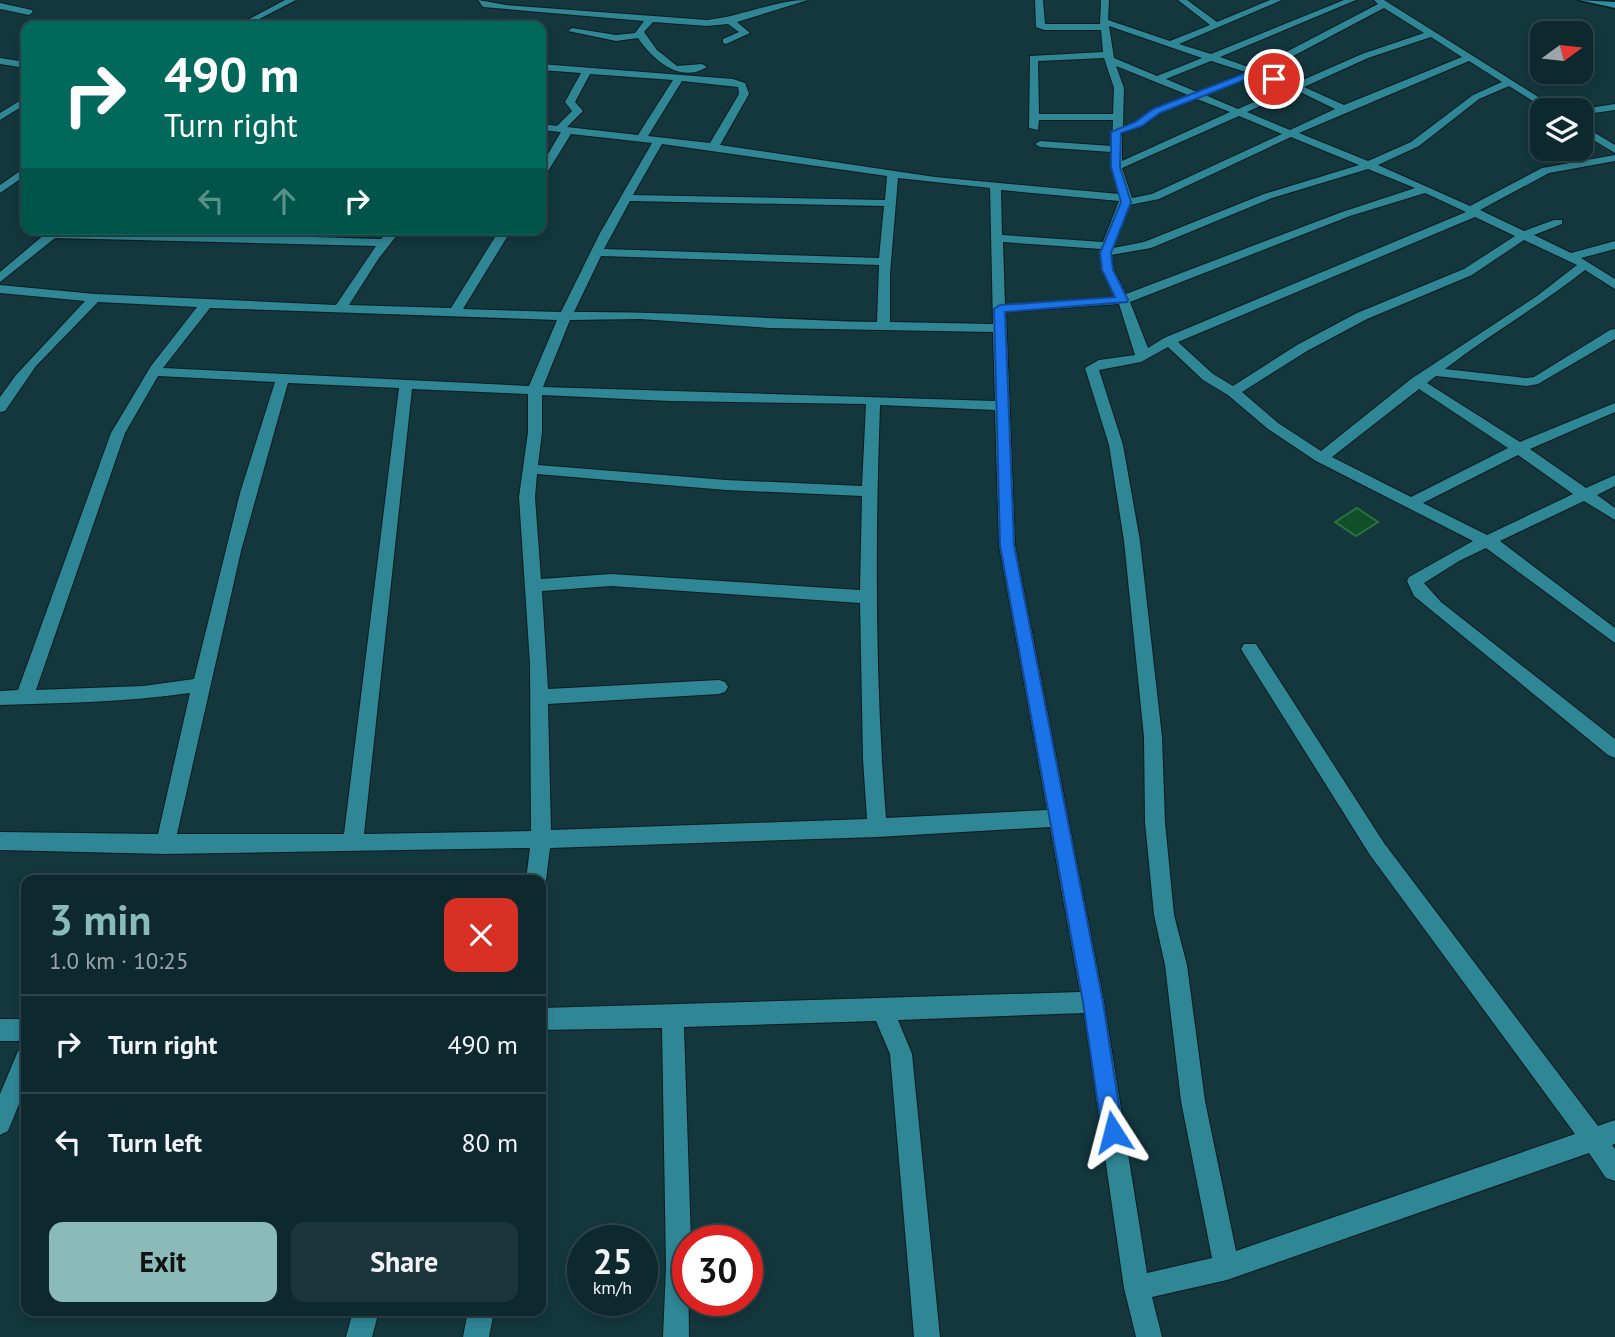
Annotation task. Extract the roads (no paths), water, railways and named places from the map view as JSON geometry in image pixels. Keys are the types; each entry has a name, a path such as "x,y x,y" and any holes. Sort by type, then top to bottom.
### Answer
{"main road":[{"path":"1584,0 1615,3"},
{"path":"1608,0 1615,3"}],"street":[{"path":"250,21 292,0"},
{"path":"482,0 486,5 506,9 613,12 650,20 679,17 707,23 730,21 804,0"},
{"path":"532,21 551,0"},
{"path":"1039,0 1040,25 1105,24 1296,86 1343,109"},
{"path":"1105,0 1109,57 1119,88 1115,167 1126,200 1106,250 1108,270 1123,300 1142,350 1142,357"},
{"path":"1182,0 1216,26"},
{"path":"1170,44 1278,0"},
{"path":"1158,79 1352,0"},
{"path":"1116,132 1139,124 1157,111 1253,73 1381,2 1535,98"},
{"path":"0,6 29,12"},
{"path":"639,35 642,25 650,20"},
{"path":"726,41 745,33 730,21"},
{"path":"572,32 616,38 639,35"},
{"path":"1115,167 1365,56 1433,33"},
{"path":"639,35 674,68 702,67"},
{"path":"1119,117 1034,122 1033,58 1109,57 1474,211 1585,264 1615,285"},
{"path":"546,128 642,137 893,175 1126,200 1155,197 1287,133 1343,109 1376,99 1424,74 1469,57"},
{"path":"0,61 21,64"},
{"path":"546,67 733,82 745,88 713,147"},
{"path":"546,164 564,130 578,111 570,102 587,71"},
{"path":"642,137 679,78"},
{"path":"995,238 1106,250 1147,245 1268,196 1367,166 1415,144 1476,97 1510,82"},
{"path":"2,116 21,103"},
{"path":"1593,110 1615,107"},
{"path":"2,116 21,118"},
{"path":"1593,136 1615,150"},
{"path":"537,875 541,838 538,698 527,497 535,389 597,252 659,140"},
{"path":"1040,144 1115,149"},
{"path":"1227,1267 1193,1101 1176,965 1164,915 1155,822 1153,737 1132,541 1116,445 1093,368 1101,364 1136,360 1169,341 1474,211 1546,170 1615,158"},
{"path":"0,190 21,174"},
{"path":"883,327 893,175"},
{"path":"995,187 1007,545 1093,1002 1137,1288 1149,1337"},
{"path":"0,289 95,298 208,304 566,316 640,315 769,324 883,327 1000,319 1123,300 1346,214 1425,189"},
{"path":"626,198 891,203"},
{"path":"1233,393 1314,342 1362,316 1468,272 1524,235 1558,222"},
{"path":"0,278 51,235"},
{"path":"145,235 385,243"},
{"path":"341,307 391,235"},
{"path":"455,312 502,235"},
{"path":"1569,257 1615,245"},
{"path":"597,252 887,262"},
{"path":"1321,458 1390,407 1416,383 1465,347 1541,299 1585,264"},
{"path":"0,408 15,381 47,344 95,298"},
{"path":"24,699 118,433 135,399 187,327 208,304"},
{"path":"1433,372 1527,382 1538,380 1615,333"},
{"path":"1169,341 1208,377 1321,458 1488,541 1615,637"},
{"path":"154,372 669,397 873,400 1002,406"},
{"path":"165,845 199,685 262,438 283,377"},
{"path":"353,842 406,383"},
{"path":"1416,383 1455,405 1615,515"},
{"path":"873,400 873,443 868,491 868,597 872,760 877,828"},
{"path":"1409,504 1519,449 1615,407"},
{"path":"530,469 726,485 868,491"},
{"path":"1615,480 1453,557 1415,581 1420,592 1615,750"},
{"path":"533,586 611,580 868,597"},
{"path":"1250,649 1377,849 1604,1135 1615,1169"},
{"path":"0,698 143,693 199,685"},
{"path":"538,698 719,687"},
{"path":"0,841 165,845 541,838 877,828 1058,818"},
{"path":"546,1018 673,1017 1093,1002"},
{"path":"882,1009 901,1054 927,1337"},
{"path":"673,1017 679,1267 676,1337"},
{"path":"0,1030 21,1030"},
{"path":"0,1123 21,1071"},
{"path":"1137,1288 1227,1267 1604,1135"},
{"path":"359,1337 365,1316"},
{"path":"476,1337 480,1316"}]}
